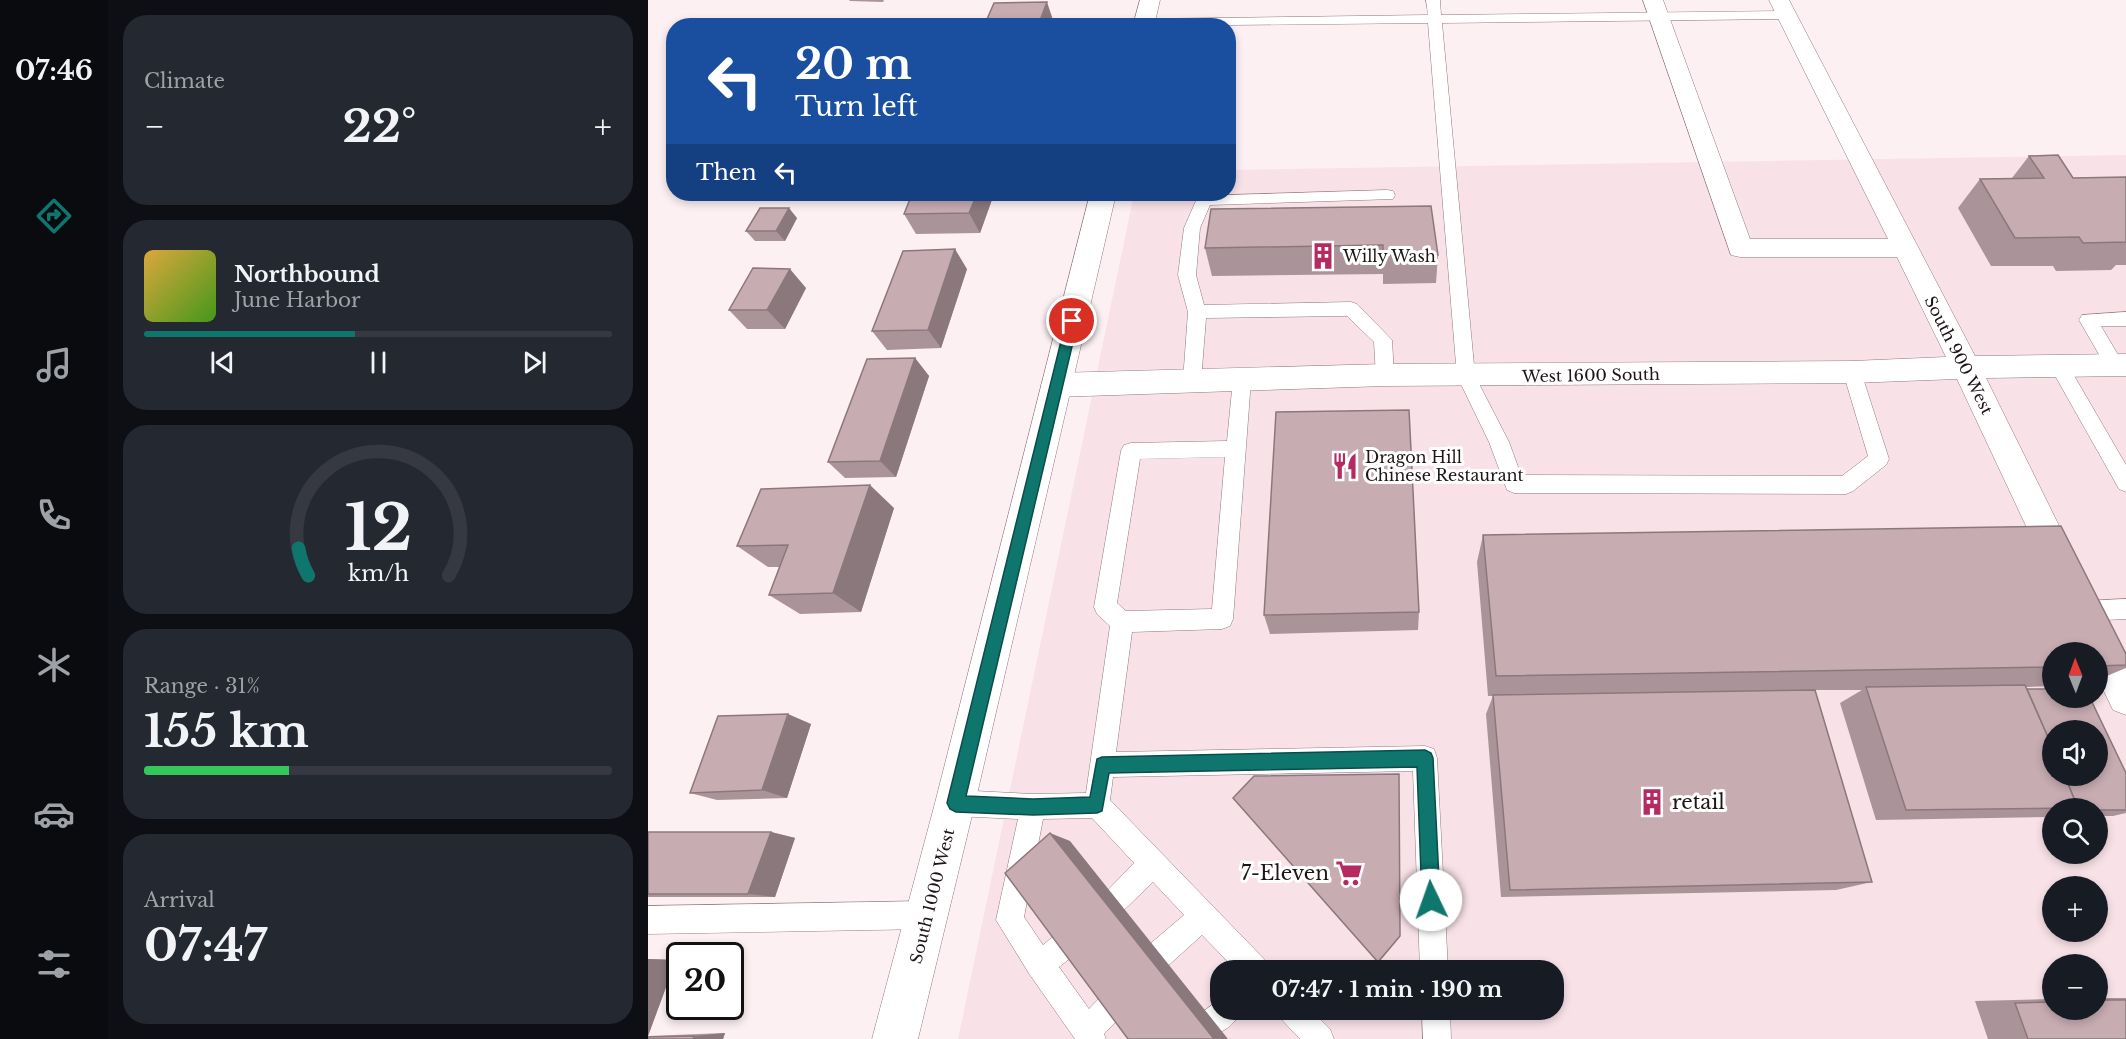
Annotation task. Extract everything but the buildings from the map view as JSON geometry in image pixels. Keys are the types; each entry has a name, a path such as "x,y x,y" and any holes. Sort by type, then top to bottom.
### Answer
{"street":[{"path":"1145,18 1150,0"},
{"path":"1656,8 1740,248 1905,248"},
{"name":"South 900 West","path":"1783,8 1966,367 2124,688"},
{"name":"South 1000 West","path":"895,1039 956,803 1100,201"},
{"name":"West 1600 South","path":"1056,385 1385,375 1852,372 1966,367 2120,365"}],"lane":[{"path":"1432,0 1466,376 1498,442 1514,484 1846,485 1879,459 1852,372"},
{"path":"1236,23 1434,20 1656,8 1783,8"},
{"path":"1236,199 1387,195"},
{"path":"1192,381 1197,312 1187,274 1192,228 1204,201"},
{"path":"1197,312 1352,309 1383,340 1385,375"},
{"path":"2120,365 2088,320 2126,319"},
{"path":"2058,365 2121,464 2126,483"},
{"path":"1235,449 1131,451 1105,607 1122,622 1222,619 1242,380"},
{"path":"2084,610 2126,609"},
{"path":"1097,805 1122,622"},
{"path":"1102,765 1425,758 1434,960"},
{"path":"956,803 1033,807 1097,805 1245,960"},
{"path":"1033,807 1010,920 1090,1036 1118,999"},
{"path":"1116,900 1153,863"},
{"path":"648,920 927,915"},
{"path":"1160,954 1203,916"},
{"path":"1040,965 1072,939"},
{"path":"1302,1020 1320,1039"},
{"path":"1436,1020 1437,1039"}],"shaded area":[{"path":"2126,155 2126,1039 958,1039 1133,201 1236,201 1236,170"}],"place":[{"name":"Willy Wash","path":"1323,256"},
{"name":"Dragon Hill Chinese Restaurant","path":"1345,466"},
{"name":"retail","path":"1652,802"},
{"name":"7-Eleven","path":"1349,873"}],"route":[{"path":"1072,321 956,803 1033,807 1097,805 1102,765 1425,758 1431,900"}]}
